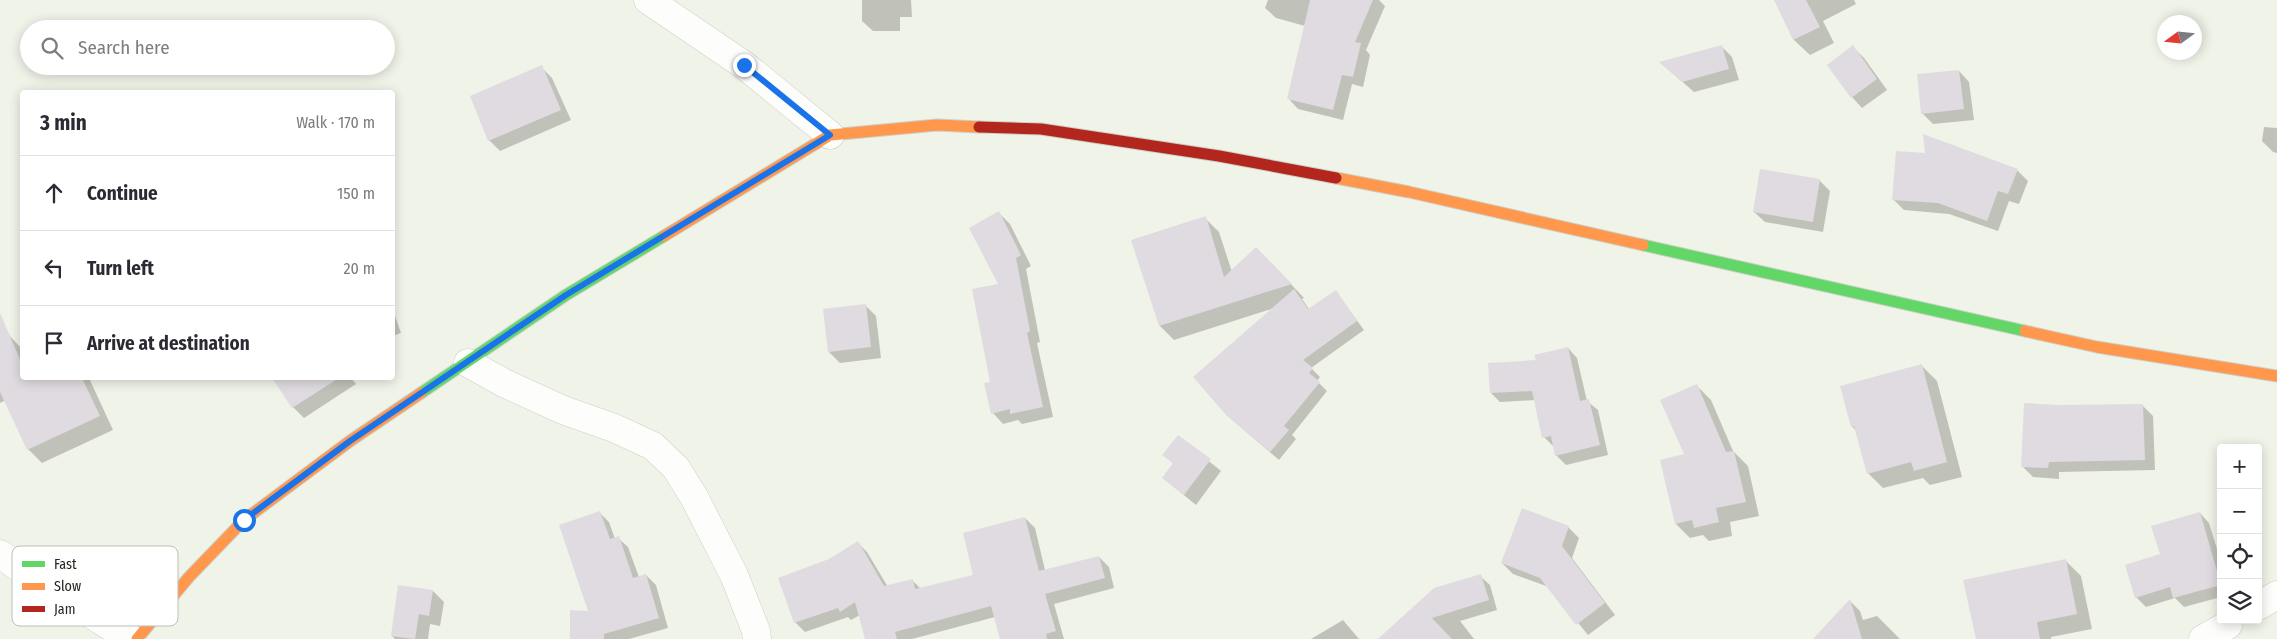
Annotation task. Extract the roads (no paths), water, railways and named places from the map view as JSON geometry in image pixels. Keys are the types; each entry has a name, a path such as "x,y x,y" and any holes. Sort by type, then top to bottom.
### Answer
{"street":[{"path":"648,0 744,65 830,135"},
{"path":"178,590 244,520 350,441 566,295 830,135 937,125 1041,129 1219,156 1409,192 2097,347 2277,376"},
{"path":"468,363 546,403 614,428 653,446 676,468 694,497 734,575 756,631 757,639"},
{"path":"0,554 12,563"},
{"path":"2262,604 2277,595"},
{"path":"110,626 131,639"},
{"path":"137,639 148,626"},
{"path":"2203,639 2230,628"}]}
